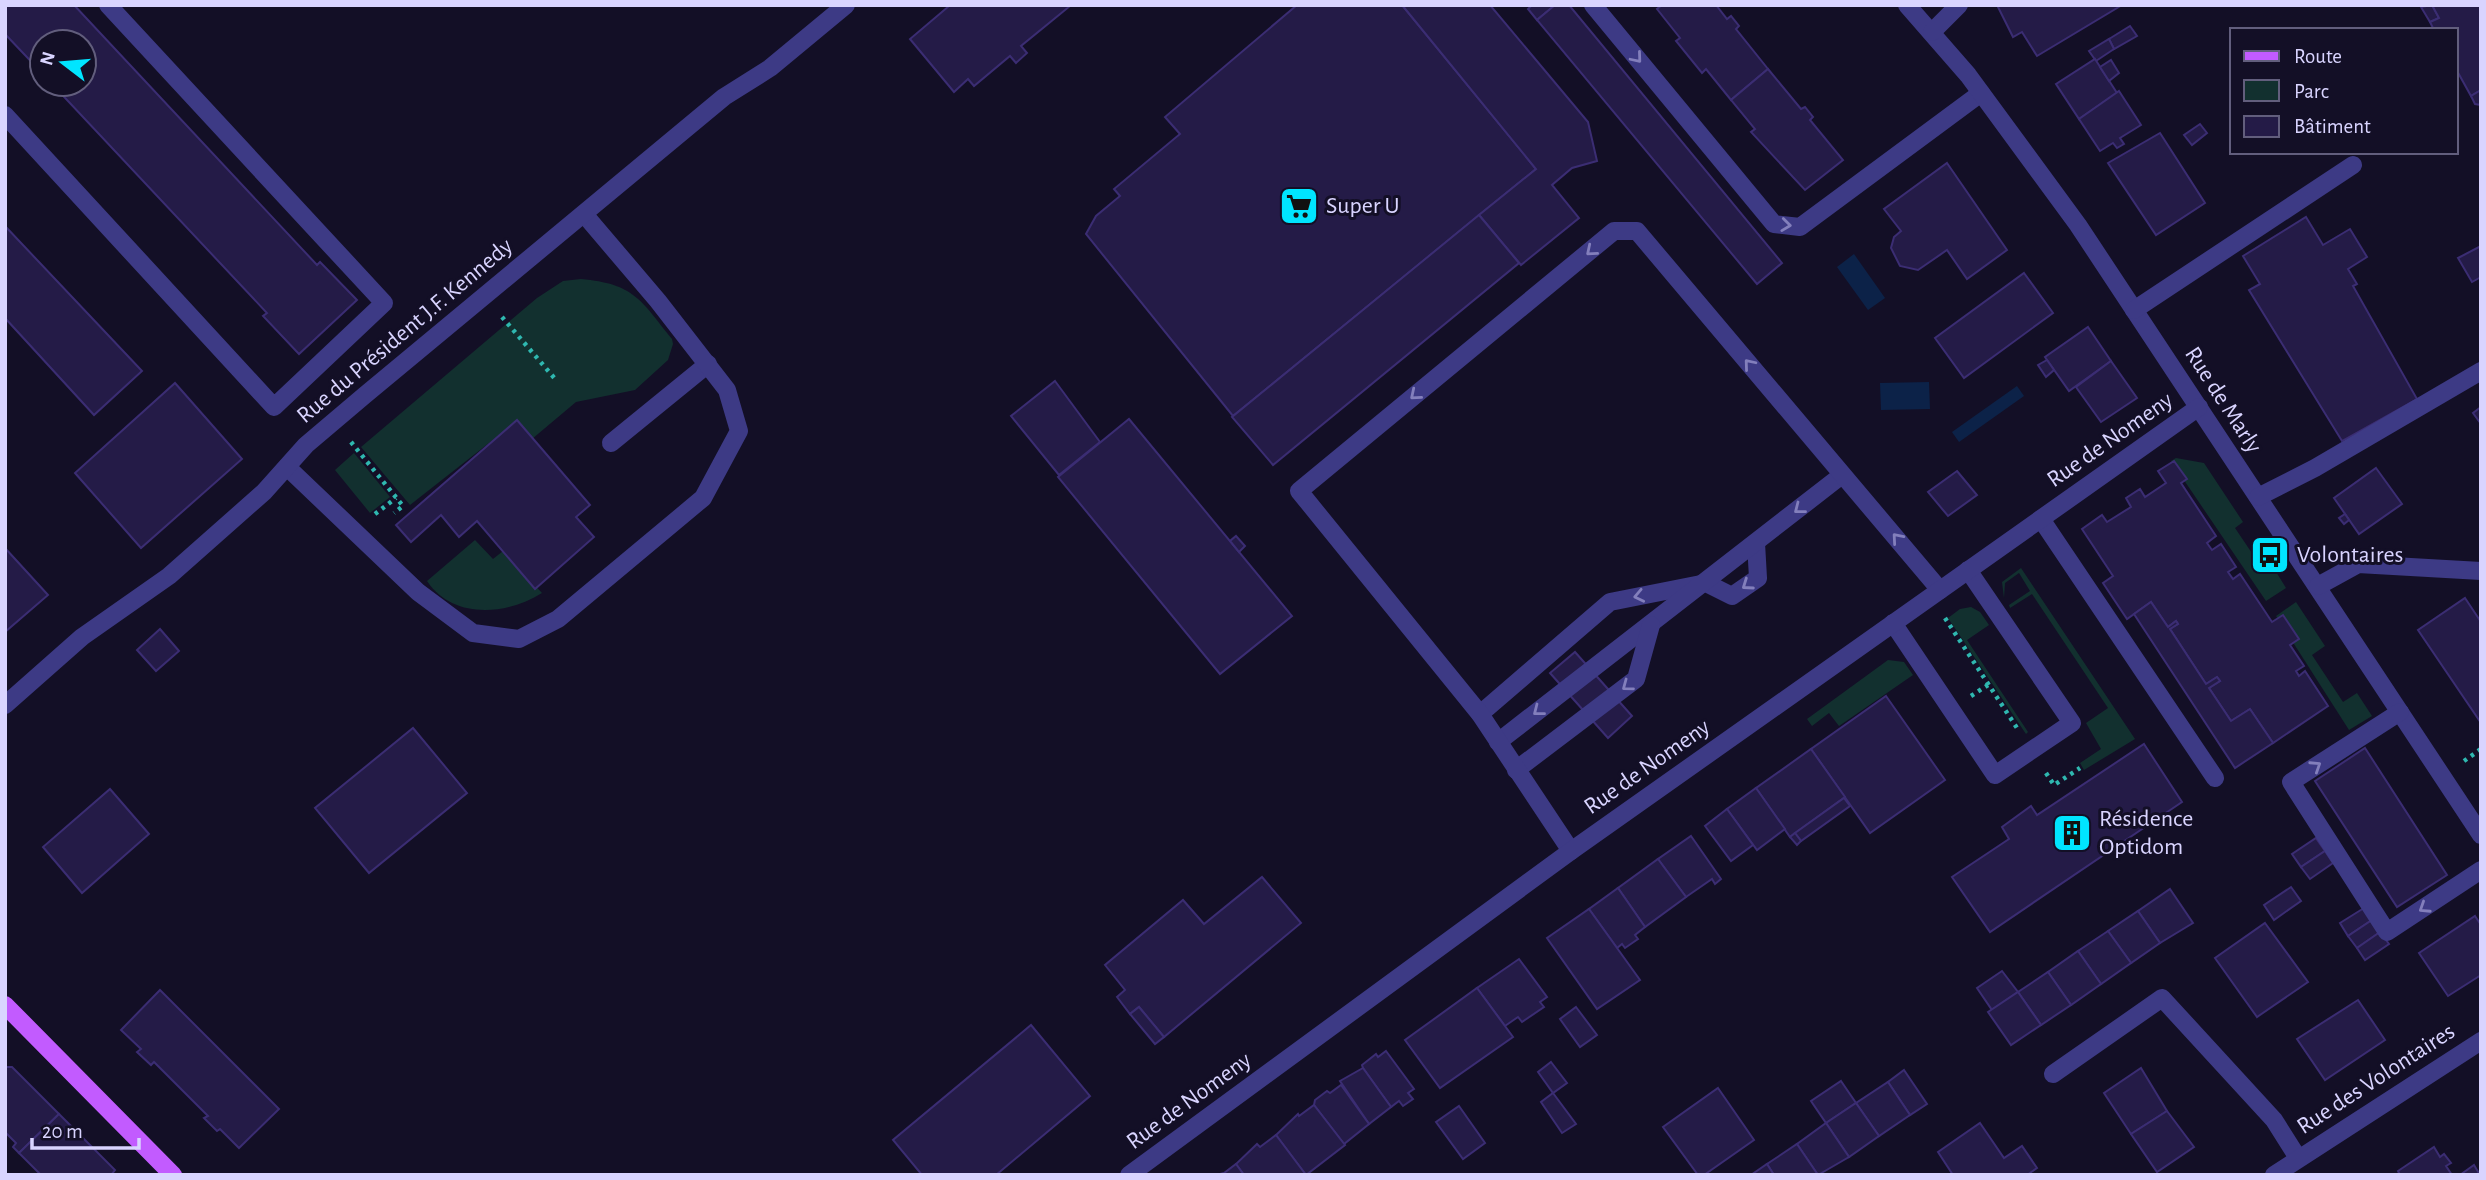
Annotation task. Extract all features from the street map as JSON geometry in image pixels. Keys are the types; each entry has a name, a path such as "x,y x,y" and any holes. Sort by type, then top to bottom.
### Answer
{"main road":[{"path":"7,1009 173,1175"}],"street":[{"path":"5,115 274,407 384,303 108,5"},
{"name":"Rue du Président J.F. Kennedy","path":"5,705 82,637 169,576 264,492 334,422 724,97 770,68 846,5"},
{"path":"1593,5 1774,224 1800,227 1981,93"},
{"name":"Rue de Marly","path":"1907,5 1981,93 2078,225 2481,835"},
{"path":"1932,32 1959,5"},
{"path":"2134,310 2353,165"},
{"path":"287,467 418,592 473,633 519,639 558,619 703,498 738,431 727,390 584,214"},
{"path":"1571,851 1480,714 1299,491 1614,231 1637,231 1843,475 1935,594"},
{"path":"611,443 708,364"},
{"path":"2258,497 2315,468 2481,371"},
{"name":"Rue de Nomeny","path":"1129,1175 1571,851 2199,407"},
{"path":"1498,742 1843,475"},
{"path":"2041,519 2215,778"},
{"path":"1480,714 1610,602 1706,583 1732,596 1758,578 1756,543"},
{"path":"2318,586 2358,564 2481,571"},
{"path":"1893,623 1995,775 2072,723 1968,570"},
{"path":"1516,770 1636,679 1651,625"},
{"path":"2400,712 2291,782 2387,932 2481,870"},
{"name":"Rue des Volontaires","path":"2053,1074 2162,998 2274,1119 2298,1158"},
{"name":"Rue des Volontaires","path":"2274,1175 2481,1041"}],"path":[{"path":"484,297 556,380"},
{"path":"334,422 403,506 394,513"},
{"path":"1935,594 2054,785 2080,768"}],"green space":[{"path":"581,279 613,285 625,290 643,304 672,339 668,360 635,390 576,402 532,439 517,421 410,505 361,447 537,298 563,281"},
{"path":"354,453 390,497 370,513 335,470"},
{"path":"2176,458 2204,463 2243,522 2235,528 2262,568 2270,562 2286,588 2266,601 2171,461"},
{"path":"475,540 493,559 503,551 542,593 513,606 481,610 466,608 438,594 427,581"},
{"path":"2021,568 2135,739 2084,770 2080,763 2101,749 2086,723 2108,708 2032,594 2010,608 2009,605 2030,591 2019,573 2005,583 2004,598 2002,582"},
{"path":"2296,602 2325,646 2312,655 2343,702 2357,693 2372,716 2349,730 2276,616"},
{"path":"1971,607 1980,612 1989,625 1967,640 2028,732 2026,734 1948,618 1960,609"},
{"path":"1888,660 1904,662 1913,675 1839,726 1829,713 1812,726 1807,719"}],"water":[{"path":"1854,254 1885,298 1868,310 1837,267"},
{"path":"1929,382 1930,409 1881,410 1880,383"},
{"path":"2017,386 2024,396 1959,442 1952,432"}],"building":[{"path":"5,5 74,5 95,28 28,28 28,58 5,34"},
{"name":"Super U","path":"1297,5 1402,5 1536,169 1233,416 1086,234 1096,216 1120,196 1114,189 1180,134 1165,117"},
{"path":"1402,5 1490,5 1588,122 1597,161 1572,168 1552,185 1579,218 1521,265 1479,215 1536,169"},
{"path":"1532,5 1555,5 1537,20 1528,9"},
{"path":"1555,5 1569,5 1782,263 1757,284 1537,20"},
{"path":"1662,5 1716,5 1727,19 1731,16 1739,26 1736,29 1768,69 1731,100 1706,69 1702,73 1676,41 1680,38 1657,9"},
{"path":"1997,5 2122,5 2037,56 2022,32 2013,37"},
{"path":"2432,5 2439,18 2430,22 2421,7"},
{"path":"2432,5 2481,5 2481,90 2471,96 2458,73 2458,28 2433,28 2430,22 2439,18"},
{"path":"949,6 1070,6 1021,46 1027,53 1016,63 1010,56 974,86 968,79 954,92 910,39"},
{"path":"2130,26 2137,36 2114,49 2109,39"},
{"path":"98,31 317,265 320,262 357,300 299,354 263,316 267,313 65,98 98,98"},
{"path":"2109,39 2114,49 2096,61 2089,51"},
{"path":"2095,59 2117,93 2079,119 2056,84"},
{"path":"2111,60 2119,73 2109,81 2100,67"},
{"path":"1768,69 1801,109 1805,107 1813,117 1810,120 1843,160 1805,190 1751,132 1755,129 1731,100"},
{"path":"2481,90 2481,105 2475,104 2471,96"},
{"path":"2119,91 2141,125 2120,138 2124,144 2117,148 2113,143 2100,151 2079,119"},
{"path":"2200,124 2207,133 2192,145 2184,135"},
{"path":"2160,133 2205,203 2156,235 2108,163"},
{"path":"1947,163 2007,250 1967,279 1947,250 1918,270 1900,266 1891,248 1894,237 1901,231 1884,209"},
{"path":"1479,215 1519,263 1273,465 1232,417"},
{"path":"2306,217 2323,245 2350,229 2367,257 2348,269 2357,284 2353,286 2417,399 2342,441 2249,290 2260,284 2243,256"},
{"path":"5,226 142,371 94,415 5,318"},
{"path":"2481,246 2481,277 2472,282 2458,258"},
{"path":"2024,273 2053,313 1964,378 1935,338"},
{"path":"2088,327 2111,361 2069,391 2045,357"},
{"path":"2047,360 2054,370 2046,377 2038,365"},
{"path":"2111,361 2137,398 2101,422 2076,387"},
{"path":"1055,381 1100,442 1059,475 1011,416"},
{"path":"175,383 242,459 141,548 75,473"},
{"path":"2481,407 2481,424 2473,413"},
{"path":"1129,419 1292,616 1220,674 1058,477"},
{"path":"517,420 590,505 576,517 594,537 535,589 477,521 459,537 441,515 411,542 396,525"},
{"path":"2174,461 2187,479 2181,483 2216,536 2207,543 2212,550 2221,544 2236,567 2228,572 2233,579 2240,574 2272,622 2283,615 2299,639 2290,645 2304,666 2296,671 2299,676 2305,671 2328,706 2273,743 2250,709 2231,721 2209,688 2220,681 2217,677 2206,684 2170,629 2178,624 2176,621 2168,627 2151,602 2127,619 2103,583 2113,576 2082,529 2102,515 2107,522 2131,507 2126,498 2140,489 2145,497 2166,483 2158,471"},
{"path":"2376,468 2402,504 2359,534 2334,498"},
{"path":"1957,471 1977,495 1948,516 1928,492"},
{"path":"2345,514 2349,520 2344,524 2339,518"},
{"path":"1236,536 1245,546 1239,552 1230,541"},
{"path":"5,548 48,595 5,632"},
{"path":"2465,598 2481,622 2481,723 2418,630"},
{"path":"2151,602 2168,627 2176,621 2178,624 2170,629 2206,684 2217,677 2220,681 2209,688 2231,721 2250,709 2273,743 2235,768 2134,614"},
{"path":"160,629 179,651 156,671 137,650"},
{"path":"1575,652 1632,716 1608,738 1550,673"},
{"path":"1886,696 1945,780 1870,833 1811,749"},
{"path":"413,728 467,793 369,873 315,808"},
{"name":"Résidence Optidom","path":"2144,744 2182,802 1990,932 1952,877 2009,839 2002,827 2031,806 2037,815"},
{"path":"2365,748 2447,875 2397,907 2315,781"},
{"path":"1811,749 1845,797 1790,837 1756,788"},
{"path":"1756,788 1785,829 1757,850 1727,809"},
{"path":"110,789 149,834 82,893 43,847"},
{"path":"1844,798 1850,806 1801,841 1795,833"},
{"path":"1727,809 1753,845 1731,861 1705,826"},
{"path":"1795,833 1801,841 1797,845 1790,837"},
{"path":"1691,836 1721,879 1715,884 1712,879 1686,897 1658,859"},
{"path":"2316,838 2325,851 2301,867 2292,854"},
{"path":"2325,851 2333,863 2310,879 2301,867"},
{"path":"1658,859 1686,897 1645,927 1618,888"},
{"path":"1262,877 1301,923 1164,1037 1139,1007 1130,1014 1117,997 1125,990 1105,965 1183,900 1204,924"},
{"path":"2291,887 2301,901 2274,920 2264,905"},
{"path":"1618,888 1645,927 1635,935 1638,939 1625,948 1622,944 1617,948 1589,909"},
{"path":"2170,889 2193,923 2160,943 2138,911"},
{"path":"2364,908 2372,920 2348,936 2340,923"},
{"path":"1589,909 1640,980 1597,1009 1547,938"},
{"path":"2138,911 2160,943 2131,963 2108,931"},
{"path":"2475,916 2481,925 2481,975 2448,996 2419,953"},
{"path":"2372,920 2380,932 2357,948 2348,936"},
{"path":"2265,923 2308,982 2257,1017 2215,958"},
{"path":"2108,931 2131,963 2101,984 2078,951"},
{"path":"2380,932 2389,944 2365,960 2357,948"},
{"path":"2078,951 2101,984 2071,1005 2048,972"},
{"path":"1519,959 1547,997 1540,1002 1544,1007 1522,1022 1518,1017 1505,1026 1477,988"},
{"path":"2002,971 2018,992 1992,1010 1977,988"},
{"path":"2048,972 2071,1005 2041,1025 2018,992"},
{"path":"1477,988 1513,1037 1440,1088 1405,1040"},
{"path":"160,990 279,1109 239,1148 204,1118 208,1116 154,1062 151,1065 137,1052 141,1049 121,1030"},
{"path":"2018,992 2041,1025 2011,1045 1988,1012"},
{"path":"2358,1000 2385,1040 2325,1080 2297,1039"},
{"path":"1139,1007 1164,1037 1155,1044 1130,1014"},
{"path":"1576,1007 1597,1035 1580,1047 1560,1019"},
{"path":"1031,1025 1090,1096 996,1175 922,1175 893,1140"},
{"path":"1386,1051 1414,1089 1408,1093 1413,1099 1403,1106 1399,1101 1391,1107 1362,1065 1376,1054 1378,1057"},
{"path":"1551,1062 1567,1083 1553,1093 1538,1072"},
{"path":"5,1067 12,1067 59,1114 19,1153 13,1147 16,1143 5,1132"},
{"path":"1363,1068 1391,1107 1369,1124 1340,1081"},
{"path":"2141,1068 2167,1111 2131,1134 2104,1093"},
{"path":"1904,1070 1927,1104 1910,1115 1888,1082"},
{"path":"1841,1081 1856,1103 1826,1123 1811,1101"},
{"path":"1888,1082 1910,1115 1879,1136 1856,1103"},
{"path":"1341,1085 1369,1124 1344,1144 1314,1105 1315,1100 1327,1091 1330,1093"},
{"path":"1718,1088 1754,1140 1704,1175 1698,1175 1663,1127"},
{"path":"1553,1093 1576,1124 1562,1133 1541,1102"},
{"path":"1856,1103 1879,1136 1849,1157 1826,1123"},
{"path":"1314,1105 1345,1145 1306,1175 1276,1135 1298,1114 1299,1116"},
{"path":"1459,1106 1485,1143 1463,1159 1436,1122"},
{"path":"2167,1111 2194,1147 2157,1172 2131,1134"},
{"path":"59,1114 115,1170 111,1175 41,1175 19,1153"},
{"path":"1826,1123 1849,1157 1818,1175 1797,1144"},
{"path":"1980,1123 2004,1158 2022,1146 2037,1168 2027,1175 1953,1175 1938,1152"},
{"path":"1276,1135 1306,1175 1244,1175 1236,1164 1257,1144 1260,1147"},
{"path":"1797,1144 1818,1175 1774,1175 1767,1164"},
{"path":"2434,1147 2440,1157 2444,1154 2451,1163 2446,1166 2452,1175 2400,1175 2398,1171"},
{"path":"1236,1164 1244,1175 1216,1175 1224,1173"},
{"path":"1767,1164 1774,1175 1751,1175"},
{"path":"2474,1165 2480,1175 2460,1175"}],"place":[{"name":"Super U","path":"1299,206"},
{"name":"Volontaires","path":"2270,555"},
{"name":"Résidence Optidom","path":"2072,833"}]}
